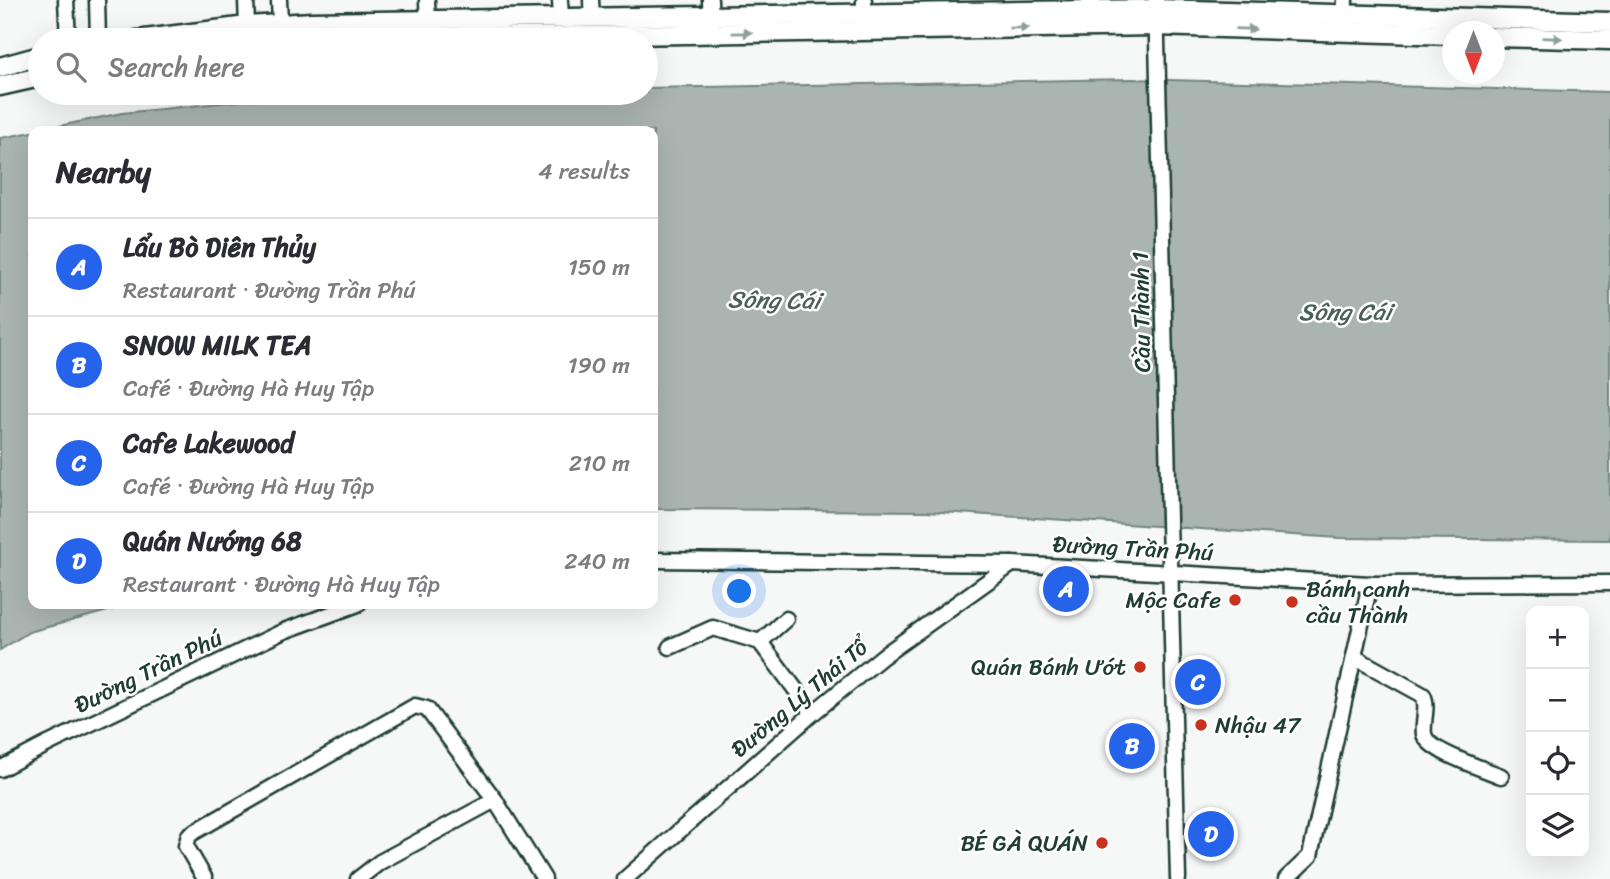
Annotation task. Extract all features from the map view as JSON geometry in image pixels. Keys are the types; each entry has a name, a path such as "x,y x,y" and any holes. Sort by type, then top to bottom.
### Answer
{"main road":[{"path":"570,28 838,7 987,14"},
{"path":"231,28 280,24 561,18 591,9 711,17 1156,12 1610,22"},
{"path":"1344,15 1442,33"},
{"path":"1505,37 1610,40"},
{"path":"0,66 28,59"},
{"path":"0,86 28,80"}],"street":[{"path":"66,0 67,28"},
{"path":"97,0 98,28"},
{"path":"246,0 247,26"},
{"path":"279,0 280,24"},
{"path":"427,0 428,28"},
{"path":"560,0 561,18"},
{"name":"Cầu Thành 1","path":"1156,12 1178,879"},
{"name":"Đường Trần Phú","path":"658,560 1012,564 1370,584 1610,583"},
{"name":"Đường Lý Thái Tổ","path":"625,879 813,713 883,656 1012,564"},
{"path":"1286,879 1310,856 1370,584"},
{"name":"Đường Trần Phú","path":"0,769 275,635 345,609"},
{"path":"760,642 786,620"},
{"path":"670,647 713,628 760,642 813,713"},
{"path":"1354,657 1423,695 1426,700 1423,732 1432,747 1501,776"},
{"path":"202,878 186,846 189,835 415,705 427,709 495,800 544,879"},
{"path":"358,879 380,862 495,800"}],"water":[{"name":"Sông Cái","path":"1131,79 1610,92 1610,540 1339,538 927,511 658,509 658,126 59,126 122,113 200,105 658,105 658,88"},
{"path":"28,133 28,609 115,609 29,632 0,650 0,138"}],"place":[{"name":"Lẩu Bò Diên Thủy","path":"1066,589"},
{"name":"Mộc Cafe","path":"1235,600"},
{"name":"Bánh canh cầu Thành","path":"1292,602"},
{"name":"Quán Bánh Ướt","path":"1140,667"},
{"name":"Cafe Lakewood","path":"1198,682"},
{"name":"Nhậu 47","path":"1201,725"},
{"name":"SNOW MILK TEA","path":"1132,746"},
{"name":"Quán Nướng 68","path":"1211,834"},
{"name":"BÉ GÀ QUÁN","path":"1102,843"}]}
